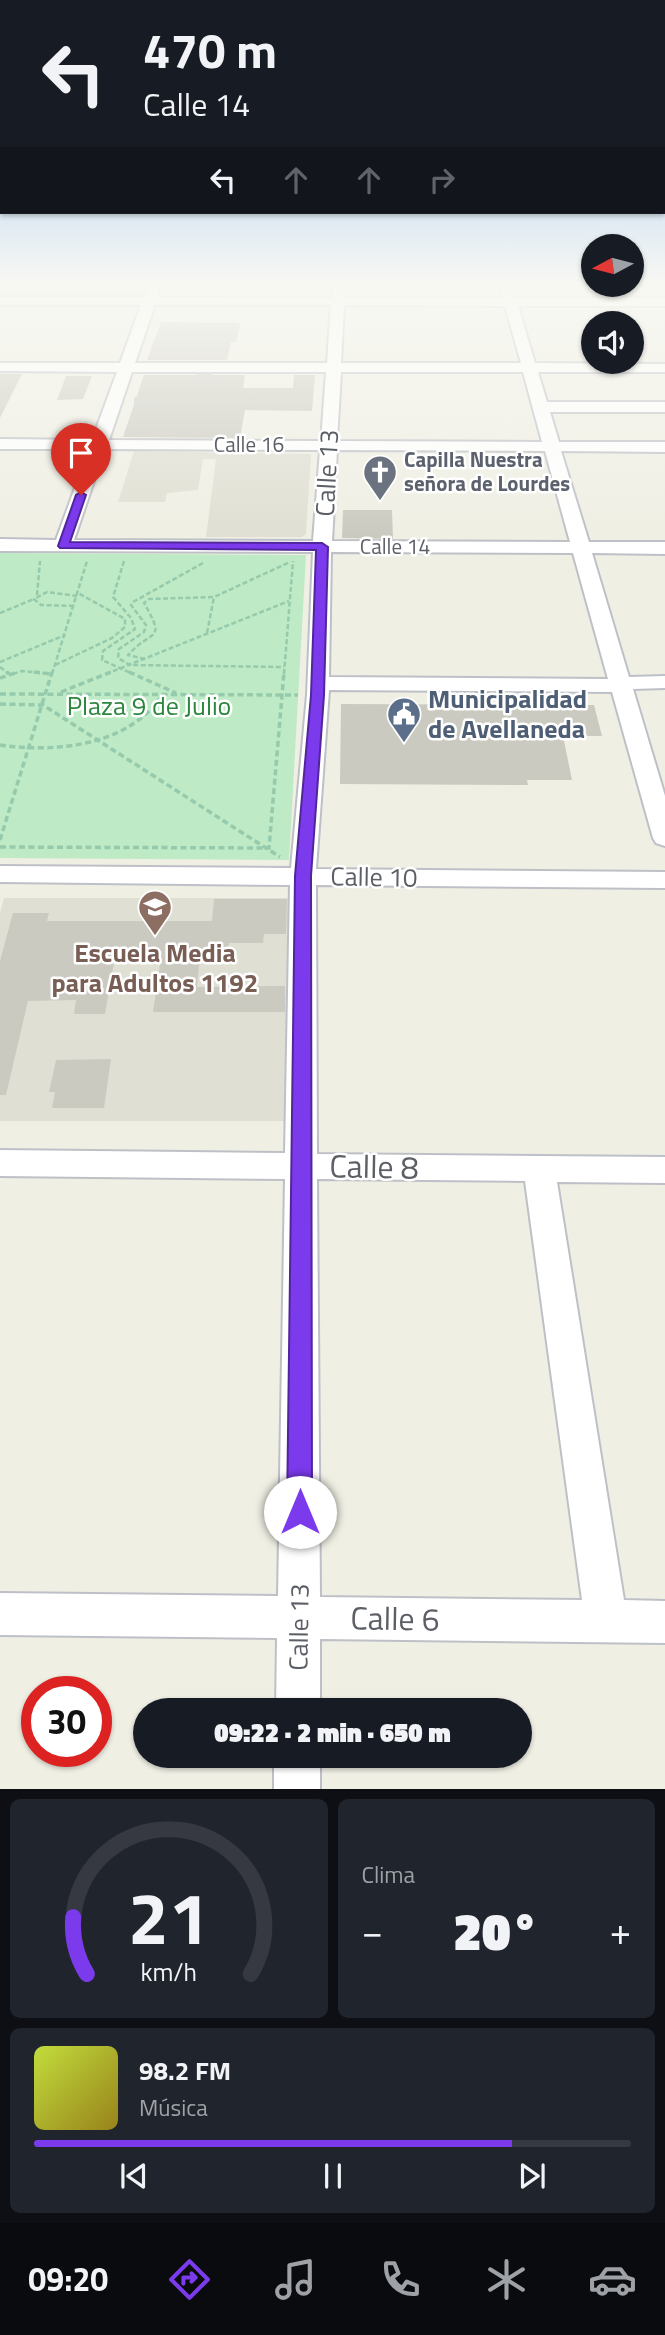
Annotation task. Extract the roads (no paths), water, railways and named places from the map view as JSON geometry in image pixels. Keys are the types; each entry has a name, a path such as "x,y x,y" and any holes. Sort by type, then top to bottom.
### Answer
{"street":[{"path":"69,553 99,445 125,369"},
{"path":"150,369 204,375 306,369"},
{"name":"Calle 13","path":"298,1698 303,876 318,689 322,547 334,369"},
{"path":"531,369 580,548 665,838"},
{"path":"113,405 134,405"},
{"path":"540,407 665,407"},
{"name":"Calle 16","path":"0,444 665,447"},
{"name":"Calle 14","path":"0,545 93,556 322,547 665,548"},
{"path":"318,689 621,686 636,682 665,682"},
{"path":"621,686 638,693 665,693"},
{"name":"Calle 10","path":"0,874 665,880"},
{"name":"Calle 8","path":"0,1163 665,1170"},
{"path":"539,1169 606,1621"},
{"name":"Calle 6","path":"0,1614 665,1622"},
{"path":"297,1768 297,1789"}],"tunnel":[{"path":"203,380 205,372"},
{"path":"134,405 164,405"}],"place":[{"name":"Capilla Nuestra señora de Lourdes","path":"380,502"},
{"name":"Municipalidad de Avellaneda","path":"404,744"},
{"name":"Escuela Media para Adultos 1192","path":"155,937"}],"park label":[{"name":"Plaza 9 de Julio","path":"149,706"}]}
